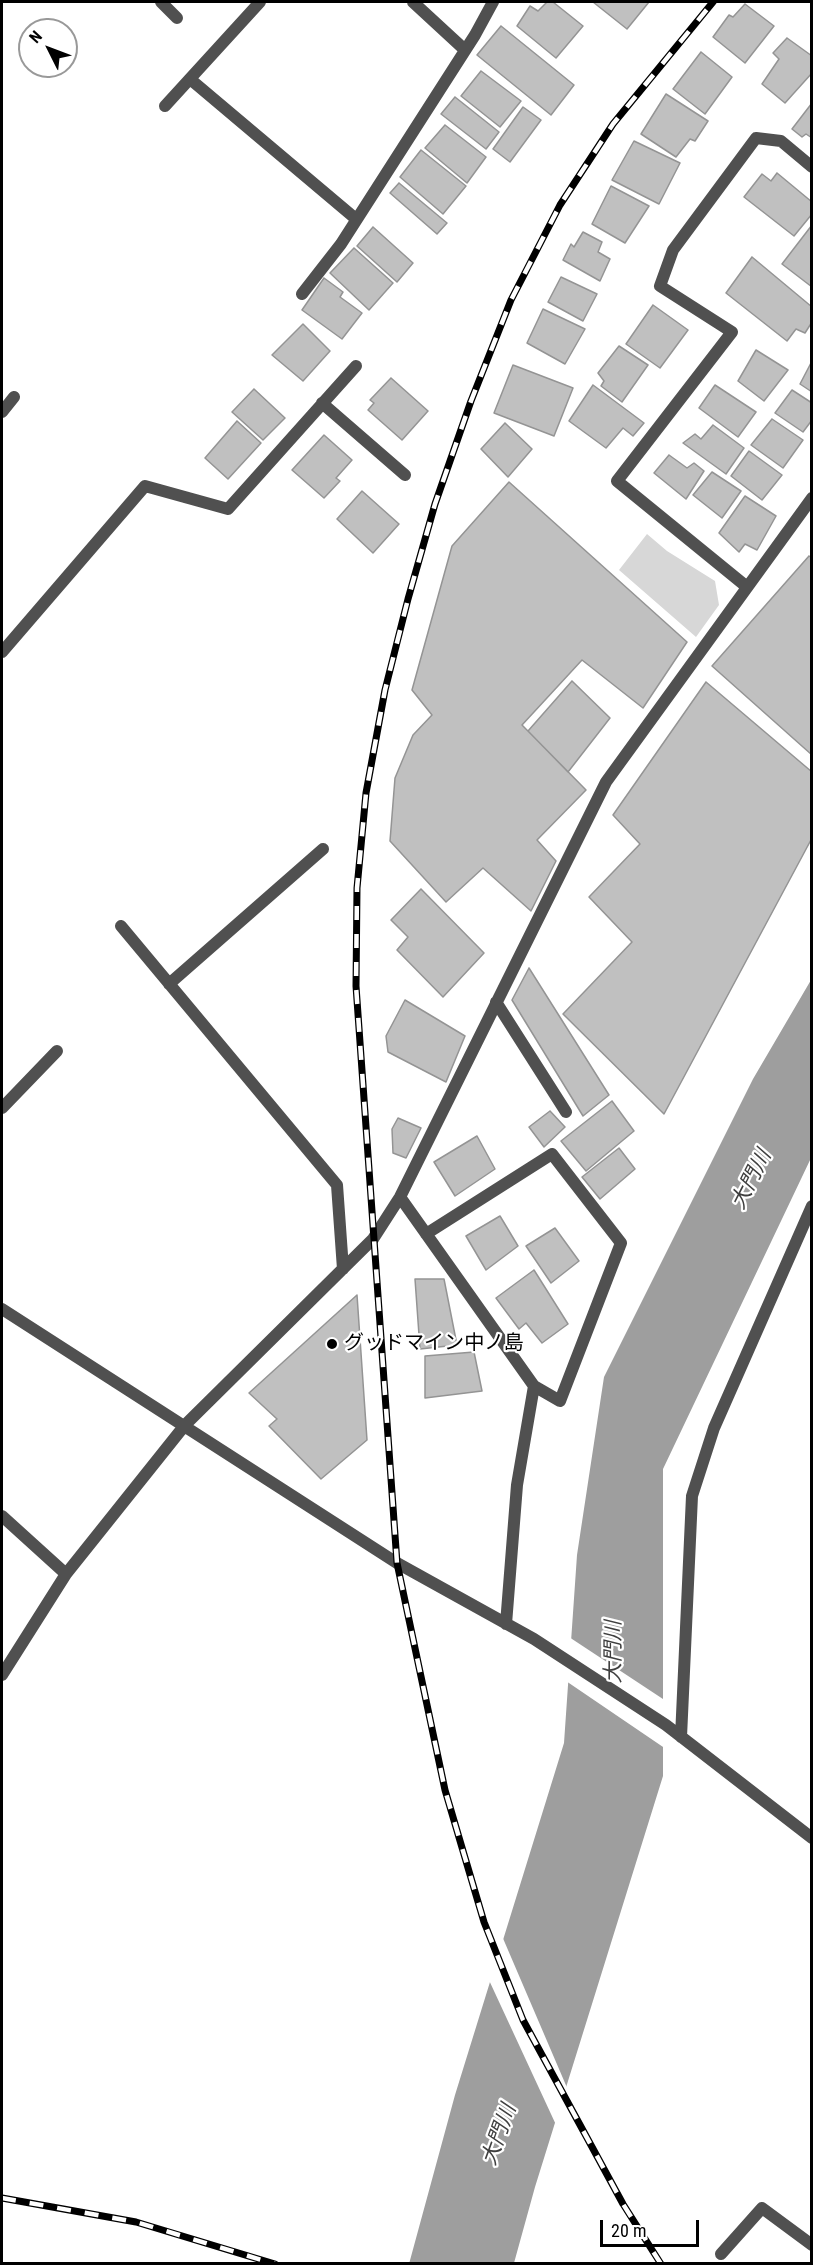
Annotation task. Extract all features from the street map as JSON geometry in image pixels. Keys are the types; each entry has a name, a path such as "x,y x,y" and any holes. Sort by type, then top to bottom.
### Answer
{"street":[{"path":"161,2 177,18"},
{"path":"165,106 260,2"},
{"path":"413,2 465,50"},
{"path":"302,294 356,219 465,50 493,2"},
{"path":"190,78 356,219"},
{"path":"747,587 617,481 732,333 660,286 673,250 756,138 781,141 812,167"},
{"path":"2,652 145,486 228,509 356,366"},
{"path":"2,412 14,397"},
{"path":"322,403 405,475"},
{"path":"2,1675 66,1574 185,1425 373,1239 399,1197 606,782 812,498"},
{"path":"169,984 323,849"},
{"path":"121,926 337,1185 343,1269"},
{"path":"496,1002 566,1112"},
{"path":"2,1108 57,1051"},
{"path":"399,1197 534,1386 560,1401 621,1243 552,1154 426,1234"},
{"path":"681,1737 692,1496 714,1428 812,1206"},
{"path":"2,1309 397,1563 534,1640 666,1725 812,1838"},
{"path":"506,1624 517,1485 534,1386"},
{"path":"2,1516 66,1574"},
{"path":"721,2254 762,2208 812,2245"}],"shaded area":[{"path":"647,534 667,551 715,581 719,605 696,637 619,570"}],"water":[{"name":"大門川","path":"811,980 811,1158 663,1469 663,1776 535,2187 514,2263 409,2264 455,2095 564,1743 577,1555 604,1377 753,1079"}],"pier":[{"path":"569,1637 666,1701 666,1749 566,1681"},
{"path":"502,1936 568,2090 557,2127 488,1978"}],"building":[{"path":"547,2 553,2 583,26 556,58 517,26 530,6 538,11"},
{"path":"593,2 649,2 627,29"},
{"path":"745,4 774,26 745,63 713,37 729,15 733,17"},
{"path":"501,26 574,85 551,115 477,55"},
{"path":"787,38 812,56 812,73 785,103 762,84 779,59 773,53"},
{"path":"701,52 732,77 705,114 673,89"},
{"path":"481,71 521,101 500,127 461,96"},
{"path":"666,94 708,121 695,141 690,139 676,157 641,134"},
{"path":"455,97 499,132 486,149 441,114"},
{"path":"812,103 812,138 806,134 802,137 792,129"},
{"path":"523,107 541,120 510,162 493,149"},
{"path":"445,125 486,157 467,183 425,148"},
{"path":"634,141 680,163 659,204 612,180"},
{"path":"421,150 466,186 443,214 400,177"},
{"path":"777,173 812,202 812,214 794,236 744,197 762,174 771,181"},
{"path":"399,183 447,223 437,234 390,193"},
{"path":"611,186 649,206 625,243 592,224"},
{"path":"812,225 812,287 782,264"},
{"path":"373,227 413,263 397,282 357,246"},
{"path":"583,232 602,242 598,252 610,259 600,281 563,260 571,244 574,247"},
{"path":"354,248 393,283 369,310 330,273"},
{"path":"752,257 812,307 812,322 805,333 796,329 787,341 726,293"},
{"path":"561,277 597,294 583,321 548,302"},
{"path":"324,278 343,292 340,297 362,313 342,339 302,310"},
{"path":"653,305 688,330 660,368 626,344"},
{"path":"543,309 585,329 565,364 527,343"},
{"path":"303,324 330,351 303,381 272,355"},
{"path":"619,346 648,365 622,402 601,386 604,381 598,373"},
{"path":"756,350 788,370 764,401 738,381"},
{"path":"812,361 812,392 800,384"},
{"path":"513,365 573,388 554,436 494,413"},
{"path":"391,378 428,411 402,440 368,410 374,403 370,400"},
{"path":"593,385 644,423 633,436 623,428 606,448 569,421"},
{"path":"715,385 756,412 738,437 699,408"},
{"path":"254,389 285,418 263,440 232,412"},
{"path":"792,390 812,403 812,420 803,432 775,413"},
{"path":"772,419 803,440 783,468 751,445"},
{"path":"237,421 261,443 228,479 205,458"},
{"path":"505,423 532,449 508,477 481,449"},
{"path":"713,425 744,448 726,474 683,443 695,434 701,439"},
{"path":"324,435 352,460 336,478 340,481 324,498 292,470"},
{"path":"749,451 782,475 762,500 731,476"},
{"path":"669,455 687,468 694,463 704,471 686,499 654,473"},
{"path":"712,472 741,491 722,518 693,495"},
{"path":"509,482 687,642 643,708 582,660 522,725 586,790 537,840 556,861 531,911 483,868 446,902 390,841 395,778 413,735 432,715 412,690 452,546"},
{"path":"362,491 399,524 373,553 337,519"},
{"path":"745,496 776,516 757,550 745,544 739,552 719,533"},
{"path":"809,556 812,558 812,755 712,666"},
{"path":"572,681 610,718 568,772 528,731"},
{"path":"706,682 812,772 812,838 664,1114 563,1014 632,942 589,897 640,844 613,815"},
{"path":"421,889 484,953 443,997 397,950 408,937 391,920"},
{"path":"529,968 609,1095 583,1116 512,1000"},
{"path":"405,1000 465,1036 446,1082 388,1052 386,1036"},
{"path":"612,1101 634,1131 586,1171 561,1141"},
{"path":"550,1111 565,1127 544,1147 529,1127"},
{"path":"398,1118 421,1128 406,1158 393,1153 392,1129"},
{"path":"477,1136 495,1169 455,1196 434,1162"},
{"path":"619,1148 635,1169 600,1199 582,1177"},
{"path":"500,1216 518,1246 486,1270 466,1236"},
{"path":"555,1228 579,1261 551,1283 526,1246"},
{"path":"534,1270 568,1324 542,1343 526,1323 519,1329 496,1298"},
{"path":"415,1279 444,1279 457,1345 420,1349"},
{"name":"グッドマイン中ノ島","path":"357,1295 367,1440 321,1479 269,1426 277,1419 249,1393"},
{"path":"474,1352 482,1391 425,1398 425,1356"}],"railway":[{"path":"661,2264 623,2204 523,2020 484,1922 445,1790 397,1563 356,986 357,888 366,793 385,690 408,599 435,504 471,401 511,300 560,205 613,124 713,2"},
{"path":"2,2198 136,2222 275,2264"}],"place":[{"name":"グッドマイン中ノ島","path":"332,1344"}]}
